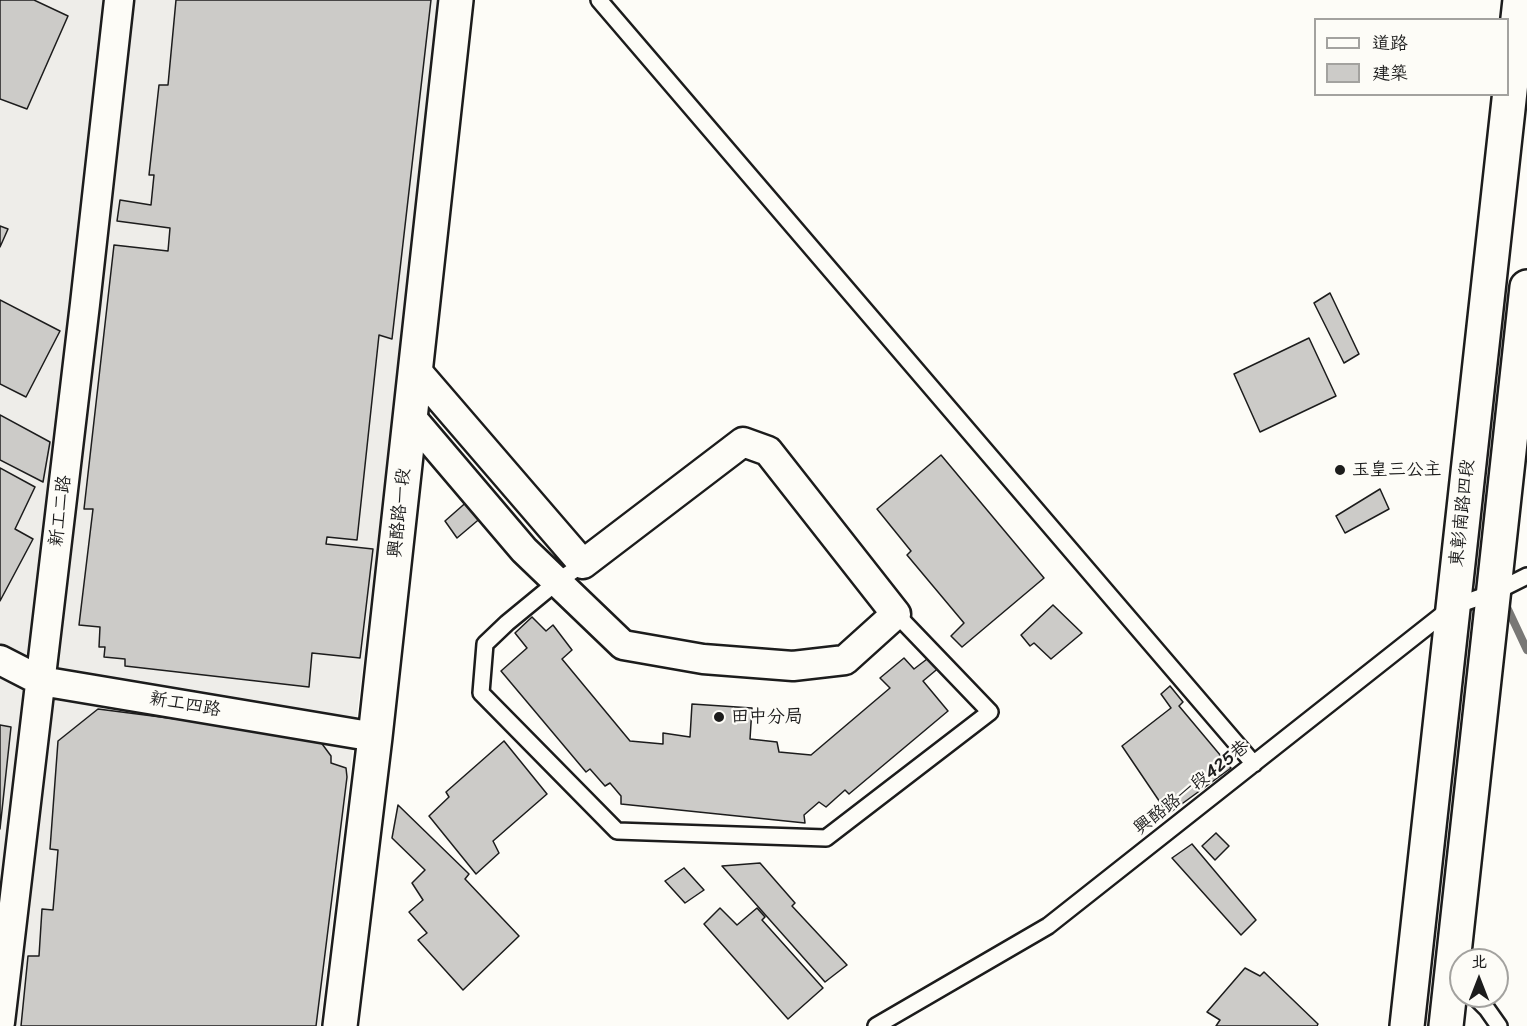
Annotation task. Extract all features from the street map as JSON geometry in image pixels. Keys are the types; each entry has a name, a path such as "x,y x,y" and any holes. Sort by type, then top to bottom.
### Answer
{"street":[{"name":"新工二路","path":"0,1022 119,0"},
{"name":"興酪路一段","path":"340,1026 375,737 456,0"},
{"name":"東彰南路四段","path":"1407,1026 1520,0"},
{"path":"1465,948 1495,592 1527,287"},
{"path":"410,416 524,550 623,645 703,659 793,666 845,660 896,614 768,451 743,441 583,564 415,369"},
{"name":"新工四路","path":"0,660 41,681 375,737"},
{"path":"1446,1026 1453,1008"}],"lane":[{"path":"599,0 1254,764"},
{"path":"583,564 558,581 485,644 481,693 617,831 826,838 990,712 896,614"},
{"name":"興酪路一段425巷","path":"876,1026 1048,926 1452,607 1495,592 1527,576"},
{"path":"1485,1008 1499,1026"}],"shaded area":[{"path":"0,0 442,0 320,1026 0,1026"}],"building":[{"path":"0,0 34,0 68,16 27,109 0,99"},
{"path":"176,0 431,0 392,339 379,335 357,540 327,537 326,544 373,549 360,658 312,653 309,687 125,666 125,659 104,657 105,647 99,647 100,627 79,625 93,509 84,509 114,245 168,251 170,228 117,221 120,200 151,205 154,175 149,175 159,85 168,85"},
{"path":"0,226 8,229 0,247"},
{"path":"1330,293 1359,354 1344,363 1314,303"},
{"path":"0,300 60,331 26,397 0,384"},
{"path":"1309,338 1336,396 1260,432 1234,374"},
{"path":"0,415 50,442 43,482 0,460"},
{"path":"941,455 1044,578 962,647 951,636 964,623 907,555 911,551 877,509"},
{"path":"0,468 35,487 15,529 33,539 0,601"},
{"path":"1380,489 1389,509 1345,533 1336,516"},
{"path":"470,499 483,516 457,538 445,521"},
{"path":"1053,605 1082,633 1051,659 1034,643 1030,646 1021,635"},
{"path":"532,617 546,631 553,625 572,650 562,659 630,741 663,744 663,733 690,737 692,704 752,708 750,739 777,742 779,752 811,755 890,688 880,678 904,658 914,669 931,656 941,666 923,681 948,711 849,794 845,790 826,807 819,802 804,815 805,823 621,804 621,796 610,783 605,786 590,769 586,772 501,671 527,648 515,633"},
{"path":"1170,686 1183,702 1179,706 1231,768 1168,814 1122,746 1171,708 1161,694"},
{"path":"98,709 317,737 331,756 331,763 346,768 347,777 316,1026 21,1026 28,956 39,956 42,909 53,910 58,850 50,849 58,741"},
{"path":"0,725 11,727 0,829"},
{"path":"504,741 547,794 493,841 499,853 476,874 429,816 449,797 446,792"},
{"path":"398,805 469,874 465,879 519,936 463,990 418,940 427,933 409,912 423,900 412,883 425,870 392,838"},
{"path":"1216,833 1229,846 1215,860 1202,846"},
{"path":"1192,844 1256,920 1241,935 1172,858"},
{"path":"760,863 795,903 792,906 847,965 825,982 722,866"},
{"path":"684,868 704,890 685,903 665,881"},
{"path":"720,908 737,925 757,908 765,917 762,920 823,988 788,1019 704,924"},
{"path":"1245,968 1260,976 1264,972 1318,1024 1317,1026 1216,1026 1220,1020 1207,1012"}],"waterway":[{"path":"1505,603 1527,650"}],"place":[{"name":"玉皇三公主","path":"1340,470"},
{"name":"田中分局","path":"719,717"}]}
